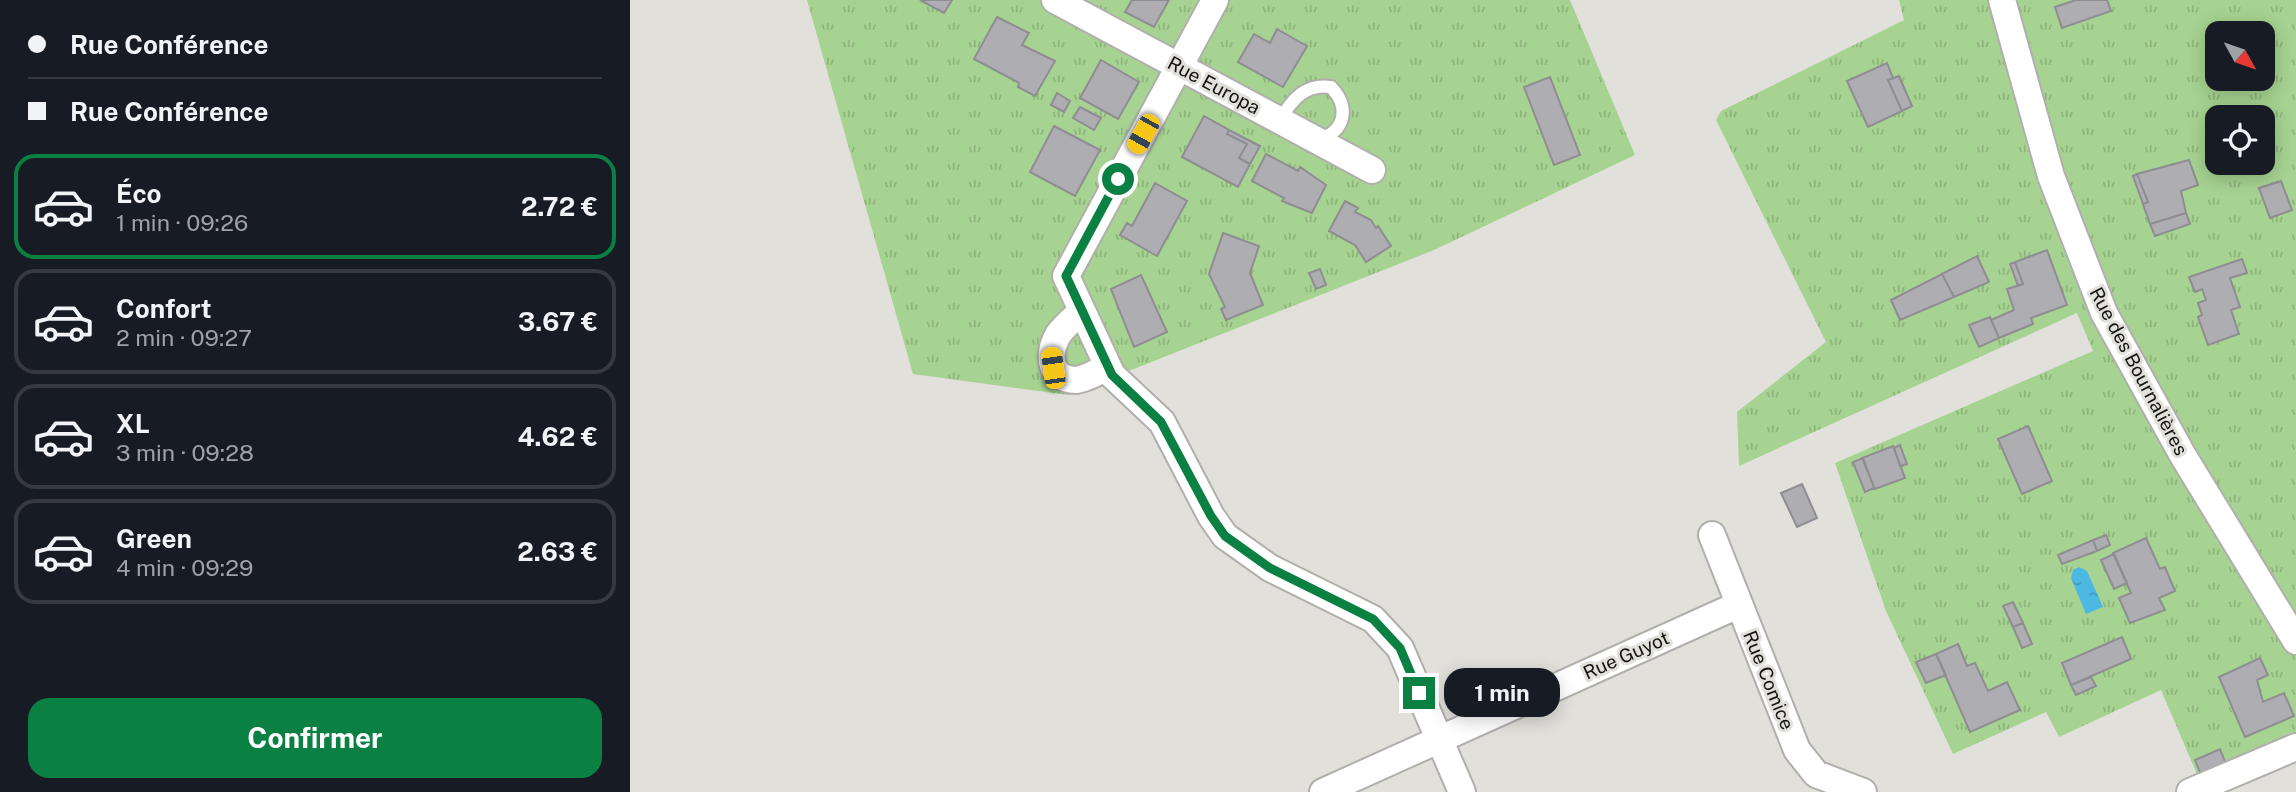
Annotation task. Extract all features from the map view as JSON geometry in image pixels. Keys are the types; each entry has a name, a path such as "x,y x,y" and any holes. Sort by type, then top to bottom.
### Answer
{"street":[{"name":"Rue Europa","path":"1055,0 1372,170"},
{"path":"1215,0 1066,276 1107,367 1122,387 1161,422 1211,516 1225,536 1270,568 1373,619 1386,629 1400,648 1462,792"},
{"name":"Rue des Bournalières","path":"2002,0 2051,176 2104,313 2182,454 2296,641"},
{"path":"1082,311 1059,333 1050,352 1053,368 1064,379 1079,380 1107,367"},
{"name":"Rue Comice","path":"1712,535 1797,750 1814,783 1863,792"},
{"name":"Rue Guyot","path":"1323,792 1738,604"},
{"path":"2190,792 2296,747"}],"lane":[{"path":"1280,120 1289,105 1301,93 1316,85 1331,87 1343,99 1343,113 1337,129 1318,141"}],"green space":[{"path":"807,0 1570,0 1635,155 1434,250 1068,395 913,374"},
{"path":"1899,0 2296,0 2296,738 2200,781 2161,690 2059,737 2046,712 1953,754 1886,611 1835,463 2093,351 2077,313 1739,466 1737,412 1826,342 1716,120 1721,111 1904,20"}],"water":[{"path":"2079,567 2087,571 2103,607 2086,614 2071,578 2073,570"}],"building":[{"path":"920,0 952,0 944,13"},
{"path":"1132,0 1169,0 1154,27 1125,12"},
{"path":"2076,0 2107,0 2111,11 2062,28 2055,7"},
{"path":"997,17 1029,33 1022,45 1055,61 1035,96 1018,87 1019,83 974,59"},
{"path":"1277,29 1307,46 1283,87 1238,62 1254,34 1270,43"},
{"path":"1101,60 1139,82 1118,119 1080,98"},
{"path":"1887,63 1893,78 1888,80 1902,111 1868,127 1847,81"},
{"path":"1899,76 1912,106 1902,111 1888,80"},
{"path":"1550,77 1580,155 1554,165 1524,87"},
{"path":"1057,93 1070,101 1064,112 1051,105"},
{"path":"1080,107 1101,118 1094,130 1073,118"},
{"path":"1204,116 1229,130 1227,134 1247,144 1239,158 1250,164 1238,187 1182,157"},
{"path":"1054,126 1100,150 1075,196 1030,172"},
{"path":"1229,130 1260,146 1250,164 1239,158 1247,144 1227,134"},
{"path":"1266,154 1298,171 1300,167 1326,185 1312,213 1282,201 1284,198 1252,181"},
{"path":"2189,160 2198,185 2181,191 2186,213 2150,224 2143,204 2148,202 2137,174"},
{"path":"2137,174 2148,202 2143,204 2133,176"},
{"path":"2281,181 2292,210 2270,218 2259,188"},
{"path":"1155,183 1187,201 1157,256 1120,235 1127,223 1132,226"},
{"path":"1345,201 1358,208 1355,212 1371,220 1376,228 1378,226 1391,246 1366,262 1355,245 1329,231"},
{"path":"2186,213 2190,224 2155,236 2150,224"},
{"path":"1223,233 1259,246 1250,273 1263,305 1226,320 1221,309 1225,307 1209,274"},
{"path":"2047,250 2067,305 2031,318 2033,324 1999,338 1991,320 2014,310 2007,289 2023,284 2015,262"},
{"path":"1977,256 1989,282 1954,297 1942,274"},
{"path":"2242,259 2247,273 2230,278 2240,307 2231,310 2239,334 2208,345 2198,317 2202,315 2198,303 2206,300 2202,289 2195,292 2189,277"},
{"path":"2015,262 2023,284 2018,286 2010,264"},
{"path":"1320,269 1326,285 1316,289 1309,273"},
{"path":"1942,274 1954,297 1900,320 1891,300"},
{"path":"1141,275 1167,332 1134,347 1111,289"},
{"path":"1990,317 1999,338 1979,347 1969,325"},
{"path":"2028,426 2052,481 2022,494 1998,439"},
{"path":"1900,445 1907,464 1900,466 1894,448"},
{"path":"1893,446 1905,478 1875,489 1862,458"},
{"path":"1863,458 1874,488 1865,492 1853,462"},
{"path":"1802,484 1817,518 1797,527 1781,493"},
{"path":"2106,535 2110,545 2097,551 2093,540"},
{"path":"2146,538 2160,569 2165,567 2175,591 2159,598 2165,610 2130,623 2119,598 2131,593 2113,553"},
{"path":"2093,540 2097,551 2062,564 2058,555"},
{"path":"2114,554 2127,583 2114,589 2101,560"},
{"path":"2013,602 2023,623 2013,627 2003,606"},
{"path":"2023,623 2032,644 2022,648 2013,627"},
{"path":"2122,637 2131,659 2071,685 2062,663"},
{"path":"1958,644 1967,666 1975,663 1988,691 2007,682 2020,710 1970,732 1936,654"},
{"path":"1936,654 1946,675 1926,683 1916,662"},
{"path":"2260,658 2268,675 2257,680 2263,702 2284,693 2294,716 2245,737 2219,677"},
{"path":"2091,677 2096,686 2076,695 2071,685"},
{"path":"2220,749 2226,764 2201,775 2195,760"}],"route":[{"path":"1118,179 1066,276 1107,367 1122,387 1151,412 1170,434 1211,516 1225,536 1241,550 1270,568 1373,619 1386,629 1400,648 1419,693"}]}
